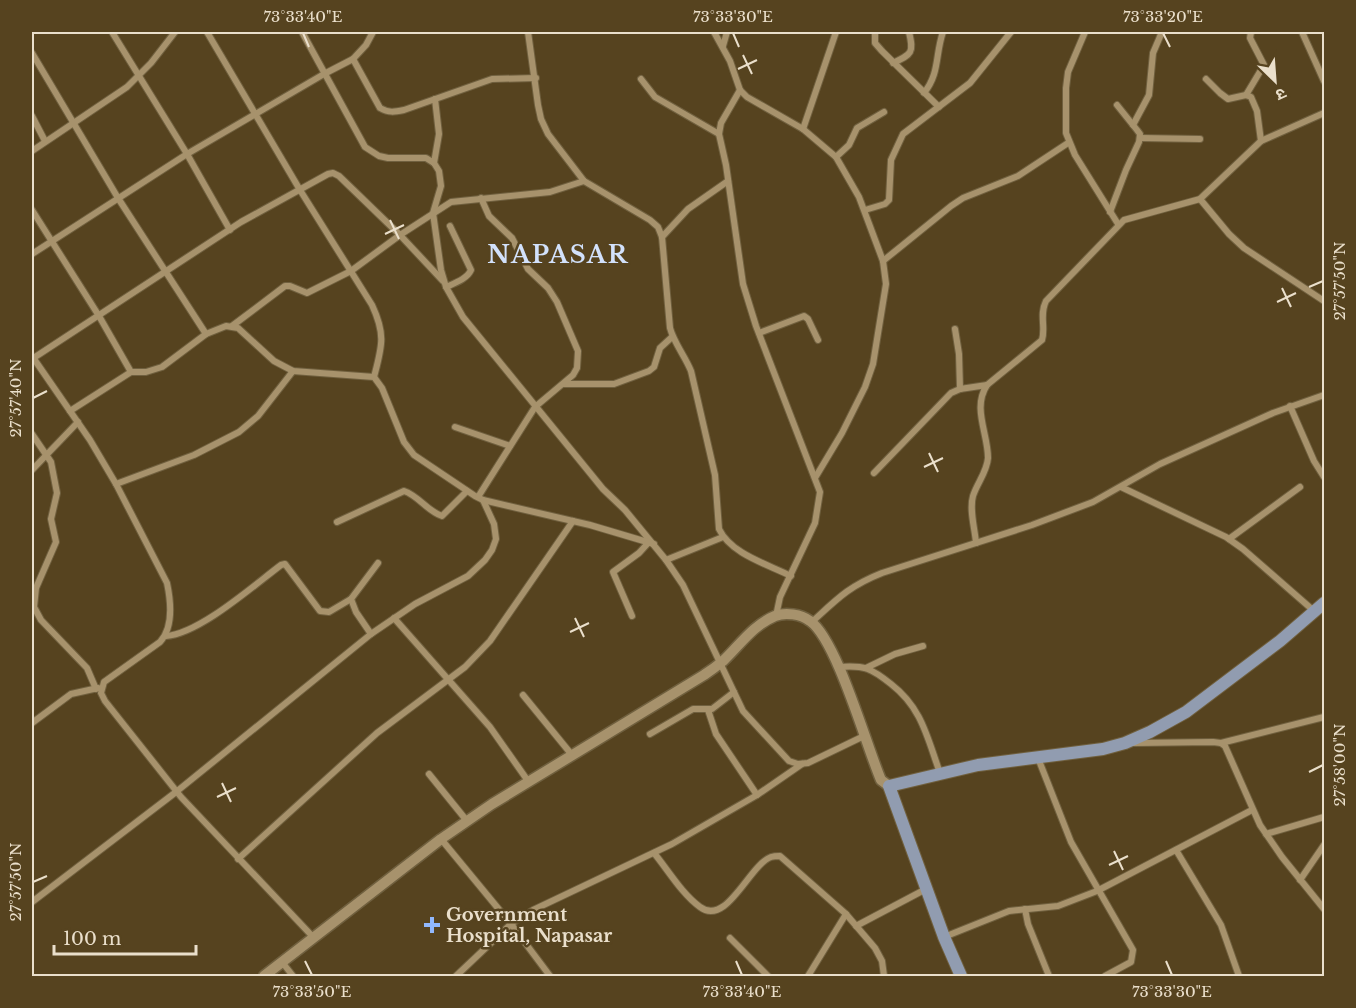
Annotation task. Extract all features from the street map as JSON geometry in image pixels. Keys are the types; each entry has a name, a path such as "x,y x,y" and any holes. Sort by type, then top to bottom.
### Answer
{"main road":[{"path":"889,786 897,786 978,765 1103,749 1125,743 1186,712 1280,641 1324,603"},
{"path":"264,976 467,821 528,781 722,663 759,626 776,615 794,615 812,622 821,633 838,667 881,780 889,786 944,937 961,976"}],"street":[{"path":"112,32 187,154 230,230"},
{"path":"32,151 127,87 139,76 175,32"},
{"path":"207,32 300,190 372,305 382,332 382,344 374,376 414,454 480,499 652,543"},
{"path":"302,32 365,147 388,158 426,158 439,171 441,186 433,213 441,270 463,317 603,489 625,510 666,560 682,585 722,663 743,711 789,761 802,764"},
{"path":"32,254 187,154 353,59 366,45 373,32"},
{"path":"528,32 538,105 545,127 584,181 650,220 662,237 672,336 686,358 691,371 715,475 719,529 723,537 739,550 791,576"},
{"path":"714,32 723,46 740,90 747,97 803,129 836,157 865,210 883,261 886,284 873,364 856,405 815,478"},
{"path":"723,46 727,32"},
{"path":"803,129 836,32"},
{"path":"875,32 875,43 939,107"},
{"path":"893,63 910,54 912,50 909,32"},
{"path":"924,93 936,72 937,55 943,32"},
{"path":"865,210 885,204 889,200 891,160 903,134 970,83 1011,32"},
{"path":"1085,32 1068,72 1066,88 1068,143 1118,224"},
{"path":"1133,125 1149,95 1153,53 1162,32"},
{"path":"1246,95 1264,65 1250,38 1251,32"},
{"path":"1302,32 1324,81"},
{"path":"32,53 118,198 206,334"},
{"path":"353,59 380,108 386,112 404,110 492,79 536,78"},
{"path":"641,79 655,97 719,134"},
{"path":"1206,79 1228,99 1246,95 1251,97 1255,103 1261,141"},
{"path":"740,90 721,123 719,134 743,284 819,492 817,515 780,597 776,615"},
{"path":"434,164 439,134 435,99"},
{"path":"1110,212 1140,138 1140,134 1117,105"},
{"path":"836,157 849,145 857,128 884,112"},
{"path":"976,543 972,500 986,470 988,459 981,404 982,393 987,385 1042,340 1045,333 1041,315 1046,301 1118,224 1131,217 1200,199 1261,141 1324,113"},
{"path":"32,116 45,141"},
{"path":"1140,138 1200,139"},
{"path":"883,261 963,198 1018,176 1068,143"},
{"path":"32,723 71,694 99,688 111,676 160,642 166,636 170,618 166,583 116,484 78,422 32,358 230,230 333,173 339,176 400,235 446,284"},
{"path":"70,411 131,372 155,371 206,334 232,326 285,286 307,293 351,271 400,235 456,200 550,192 584,181"},
{"path":"662,237 697,202 728,181"},
{"path":"480,499 535,407 564,384 577,368 578,351 557,302 548,288 528,269 512,238 489,216 482,198"},
{"path":"1200,199 1229,234 1244,248 1324,301"},
{"path":"32,210 99,316 131,372"},
{"path":"446,284 464,278 471,270 450,226"},
{"path":"759,333 804,316 808,319 818,340"},
{"path":"232,326 238,328 274,361 293,371 374,376"},
{"path":"955,329 959,354 960,389"},
{"path":"564,384 614,384 649,371 654,367 660,348 672,336"},
{"path":"116,484 194,455 239,432 258,416 293,371"},
{"path":"874,473 943,400 960,389 987,385"},
{"path":"812,622 848,589 861,581 1032,525 1093,502 1160,464 1290,406 1324,395"},
{"path":"1290,406 1314,461 1324,477"},
{"path":"32,470 78,422"},
{"path":"455,428 510,446"},
{"path":"32,434 47,455 54,470 57,487 51,519 56,542 36,588 34,607 41,620 87,668 105,701 176,792 314,938"},
{"path":"1121,487 1229,539 1314,611"},
{"path":"1229,539 1300,487"},
{"path":"337,522 404,491 415,496 436,514 442,516 467,491"},
{"path":"32,902 176,792 371,634 431,595 468,576 492,550 495,531 480,499"},
{"path":"238,859 377,733 465,667 490,641 573,521"},
{"path":"666,560 723,537"},
{"path":"632,616 613,573 652,543"},
{"path":"166,636 188,631 218,612 281,565 285,564 289,567 320,611 329,612 351,599 378,564"},
{"path":"351,599 356,612 371,634"},
{"path":"394,618 490,727 528,781"},
{"path":"866,668 895,654 923,646"},
{"path":"838,667 857,666 876,672 904,694 913,704 940,773"},
{"path":"650,734 693,709 708,710 734,692"},
{"path":"523,695 572,755"},
{"path":"708,710 716,734 757,795"},
{"path":"1125,743 1221,743 1324,717"},
{"path":"457,976 511,924 533,910 654,853 757,795 802,764 864,736"},
{"path":"1221,743 1228,750 1252,810 1266,834 1324,909"},
{"path":"1038,758 1064,829 1097,891 1130,942 1133,956 1131,962 1105,976"},
{"path":"429,774 467,821"},
{"path":"944,937 997,915 1025,909 1058,906 1097,891 1252,810"},
{"path":"1266,834 1324,817"},
{"path":"441,839 511,924 550,976"},
{"path":"1300,879 1324,845"},
{"path":"1176,850 1221,925 1239,976"},
{"path":"654,853 701,909 711,912 720,910 728,903 762,863 771,857 780,856 846,914 875,948 882,961 884,976"},
{"path":"856,926 926,889"},
{"path":"1025,909 1028,924 1049,976"},
{"path":"808,976 846,914"},
{"path":"730,938 768,976"},
{"path":"282,962 293,976"}],"place":[{"name":"Government Hospital, Napasar","path":"432,925"}],"district":[{"name":"NAPASAR","path":"558,254"}]}
